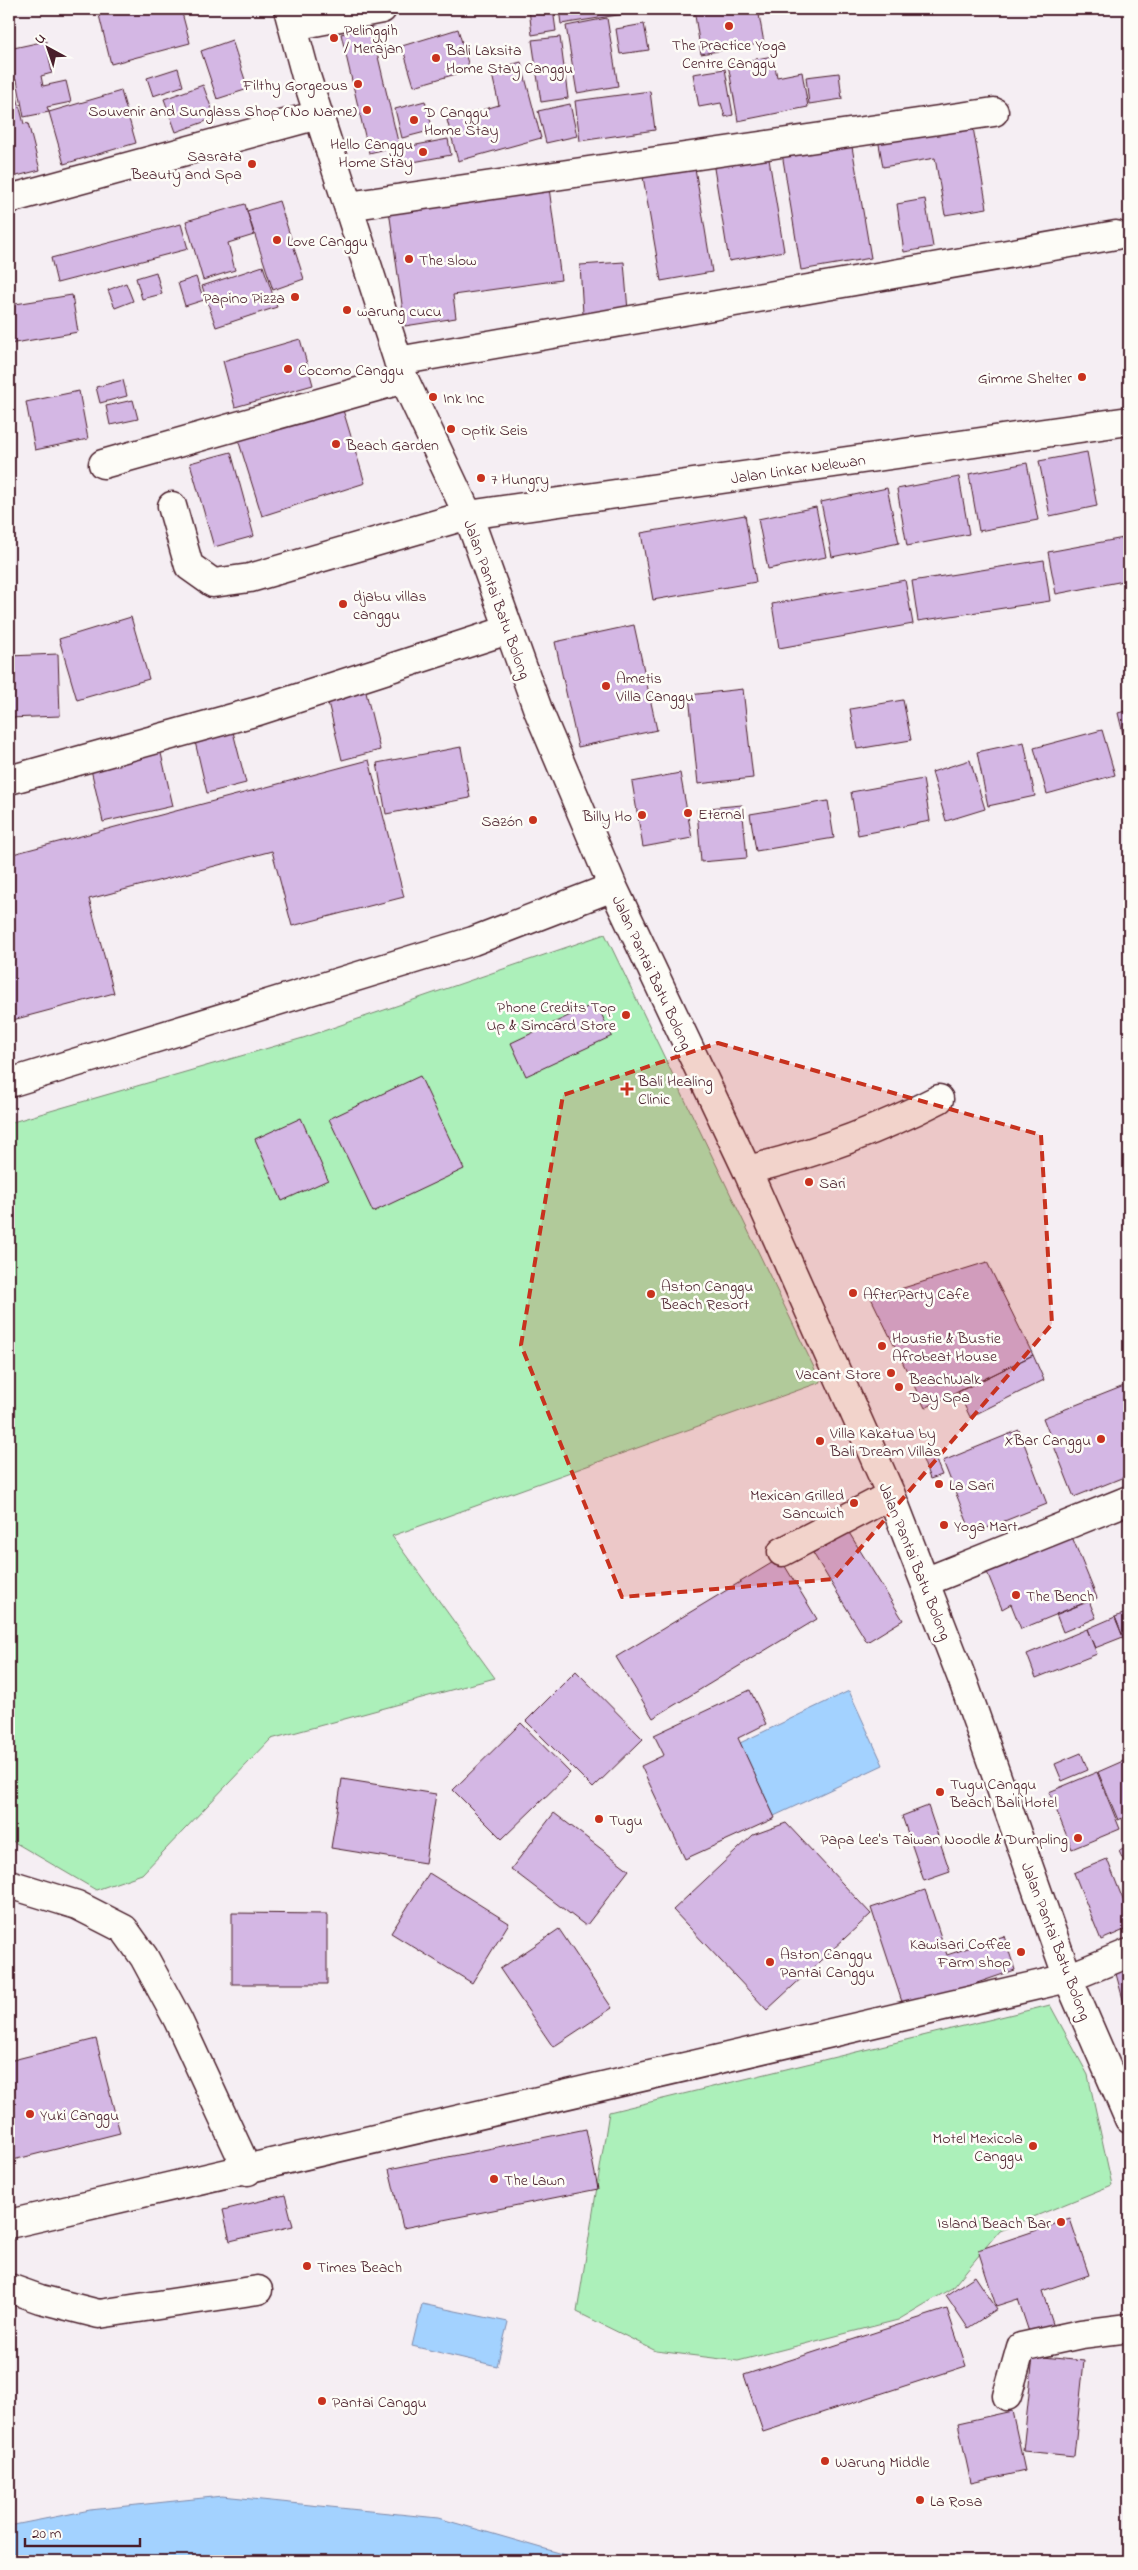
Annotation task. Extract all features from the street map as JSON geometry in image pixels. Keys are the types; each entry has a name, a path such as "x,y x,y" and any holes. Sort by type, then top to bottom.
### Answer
{"street":[{"path":"291,17 382,9"},
{"name":"Jalan Pantai Batu Bolong","path":"291,17 318,115 401,370 468,515 538,710 613,886 748,1170 891,1495 963,1681 1068,1978 1129,2119"},
{"path":"348,206 994,112"},
{"path":"9,199 318,115"},
{"path":"103,464 401,370 1116,235"},
{"name":"Jalan Linkar Nelewan","path":"172,506 189,566 213,583 250,578 468,515 1129,421"},
{"path":"9,780 258,711 508,630"},
{"path":"9,1083 473,941 613,886"},
{"path":"748,1170 779,1163 896,1122 940,1099"},
{"path":"782,1552 891,1495"},
{"path":"925,1582 1129,1500"},
{"path":"9,1884 77,1906 124,1928 144,1957 178,2020 248,2171"},
{"path":"9,2224 248,2171 1068,1978 1129,1954"},
{"path":"9,2288 40,2299 99,2314 258,2290"},
{"path":"1007,2396 1021,2347 1082,2334 1129,2328"}],"highlighted area":[{"path":"718,1043 1041,1135 1052,1324 834,1579 622,1597 521,1345 563,1095"}],"green space":[{"path":"605,934 821,1382 392,1536 495,1678 271,1739 142,1874 96,1890 9,1839 9,1123 303,1038"},
{"path":"1050,2005 1088,2075 1112,2185 999,2231 952,2288 898,2320 738,2361 656,2351 577,2312 609,2112"}],"water":[{"path":"849,1691 883,1765 774,1816 740,1743"},
{"path":"422,2304 508,2322 497,2366 412,2346"},
{"path":"222,2496 438,2518 587,2561 9,2561 9,2526 90,2510"}],"building":[{"path":"106,9 181,9 190,43 111,64 98,11"},
{"path":"529,9 553,9 556,31 532,35"},
{"path":"559,9 642,9 643,11 561,24"},
{"name":"The Practice Yoga Centre Canggu","path":"694,9 758,9 764,43 701,54"},
{"path":"607,18 618,86 577,93 566,26"},
{"path":"644,24 649,50 620,54 616,29"},
{"path":"371,27 399,146 369,153 341,34"},
{"name":"Bali Laksita Home Stay Canggu","path":"458,29 470,70 414,86 402,46"},
{"path":"560,37 568,98 541,102 532,40"},
{"path":"232,40 248,89 217,99 201,51"},
{"path":"46,41 52,73 41,76 43,86 66,81 71,102 47,107 49,112 24,117 17,80 9,82 9,49"},
{"path":"773,56 777,77 802,72 808,107 738,121 728,64"},
{"path":"521,62 541,138 458,161 447,120 499,105 491,70"},
{"path":"178,68 183,86 153,96 147,78"},
{"path":"725,69 733,115 725,117 721,103 699,107 693,74"},
{"path":"839,73 842,99 809,104 806,77"},
{"path":"14,85 24,124 28,123 40,170 9,178 9,86"},
{"path":"203,85 215,118 176,132 164,99"},
{"path":"121,91 136,143 64,164 49,112"},
{"path":"650,91 655,130 580,141 575,101"},
{"name":"D Canggu Home Stay","path":"425,101 433,130 402,138 395,109"},
{"path":"570,104 577,136 546,143 538,111"},
{"path":"971,116 987,208 945,215 935,158 883,167 877,133"},
{"path":"850,135 871,258 801,270 781,147"},
{"name":"Hello Canggu Home Stay","path":"448,139 451,155 397,165 395,149"},
{"path":"768,153 784,251 729,261 713,162"},
{"path":"694,162 712,272 661,281 642,171"},
{"path":"548,180 561,280 453,295 456,318 405,326 388,203"},
{"path":"925,199 933,247 904,252 897,204"},
{"path":"279,201 304,279 273,290 247,211"},
{"path":"245,204 254,235 228,243 235,270 203,280 186,221"},
{"path":"181,224 188,249 57,283 51,258"},
{"path":"624,262 628,311 583,314 580,265"},
{"path":"263,266 277,307 216,327 202,286"},
{"path":"156,272 162,294 142,299 136,278"},
{"path":"196,277 204,300 185,306 178,283"},
{"path":"126,283 133,301 115,308 108,290"},
{"path":"72,295 78,332 9,344 9,305"},
{"path":"300,339 313,385 235,407 223,361"},
{"path":"123,380 127,396 100,403 96,387"},
{"path":"79,391 88,439 35,450 26,402"},
{"path":"133,400 138,419 110,425 106,406"},
{"path":"340,400 365,483 262,516 236,433"},
{"path":"231,452 254,536 214,547 190,463"},
{"path":"1087,452 1097,506 1050,516 1039,461"},
{"path":"1027,463 1038,520 979,531 969,474"},
{"path":"959,477 969,534 907,546 897,489"},
{"path":"887,488 899,543 832,557 821,502"},
{"path":"816,507 826,557 768,569 758,519"},
{"path":"745,515 756,582 653,600 641,533"},
{"path":"1129,537 1129,580 1056,594 1048,552"},
{"path":"1044,560 1050,601 918,621 912,581"},
{"path":"905,580 913,624 779,648 772,604"},
{"path":"131,617 149,679 77,700 59,639"},
{"name":"Ametis Villa Canggu","path":"634,625 657,730 578,747 555,642"},
{"path":"58,654 60,716 9,718 9,656"},
{"path":"364,684 380,750 342,760 326,694"},
{"path":"743,689 753,778 698,784 689,695"},
{"path":"903,700 911,740 857,749 850,709"},
{"path":"1129,710 1129,759 1118,713"},
{"path":"231,724 246,783 207,793 193,733"},
{"path":"1102,730 1115,775 1047,794 1034,748"},
{"path":"1024,742 1035,796 988,806 977,752"},
{"path":"461,747 470,798 386,814 377,763"},
{"path":"160,749 173,806 103,822 90,765"},
{"path":"369,760 404,897 292,926 272,851 89,899 114,993 9,1021 9,855"},
{"path":"970,760 985,809 946,821 932,772"},
{"path":"680,773 692,838 643,847 632,782"},
{"path":"923,779 930,821 858,835 851,792"},
{"path":"828,801 834,838 756,851 750,814"},
{"path":"742,805 747,858 701,862 697,809"},
{"path":"596,1003 612,1036 526,1076 511,1043"},
{"path":"420,1076 464,1169 373,1212 329,1119"},
{"path":"301,1118 328,1180 282,1201 255,1139"},
{"path":"987,1262 1033,1355 925,1408 871,1298"},
{"path":"1033,1355 1044,1380 970,1417 958,1392"},
{"path":"1129,1384 1129,1475 1074,1497 1043,1418"},
{"path":"1019,1430 1047,1504 972,1534 943,1461"},
{"path":"933,1453 942,1475 930,1479 922,1457"},
{"path":"1068,1527 1097,1598 1021,1629 1011,1604 1002,1609 987,1572"},
{"path":"848,1531 903,1620 867,1642 813,1553"},
{"path":"780,1558 817,1619 653,1718 616,1657"},
{"path":"1089,1601 1096,1618 1063,1632 1056,1614"},
{"path":"1129,1612 1129,1652 1115,1617"},
{"path":"1115,1617 1123,1637 1095,1648 1087,1629"},
{"path":"1087,1629 1097,1654 1036,1678 1027,1654"},
{"path":"576,1671 643,1739 593,1788 526,1721"},
{"name":"Tugu","path":"750,1690 766,1724 738,1738 775,1818 685,1859 641,1766 664,1755 654,1735"},
{"path":"521,1723 570,1773 502,1839 453,1790"},
{"path":"1081,1753 1088,1770 1062,1781 1055,1764"},
{"path":"1129,1758 1129,1777 1123,1761"},
{"path":"1123,1761 1129,1777 1129,1815 1118,1820 1098,1772"},
{"path":"1097,1772 1120,1829 1072,1849 1049,1792"},
{"path":"342,1779 436,1794 425,1863 331,1848"},
{"path":"928,1806 950,1872 924,1881 902,1816"},
{"path":"554,1813 629,1870 586,1926 511,1869"},
{"name":"Aston Canggu Pantai Canggu","path":"786,1823 871,1914 767,2010 673,1910 753,1835"},
{"path":"1129,1847 1129,1862 1125,1864 1119,1851"},
{"path":"1107,1859 1129,1915 1129,1928 1101,1940 1074,1873"},
{"path":"429,1873 509,1923 472,1983 391,1933"},
{"path":"925,1890 947,1955 1004,1936 1015,1970 904,2008 871,1908"},
{"path":"232,1913 327,1914 327,1984 232,1984"},
{"path":"559,1929 612,2008 553,2047 500,1969"},
{"path":"1129,1957 1129,2014 1127,2014 1113,1963"},
{"path":"96,2039 120,2133 9,2161 9,2061"},
{"name":"The Lawn","path":"586,2129 598,2189 403,2228 389,2169"},
{"path":"285,2195 293,2226 230,2241 223,2210"},
{"path":"1070,2219 1089,2275 1042,2291 1055,2330 1031,2338 1018,2299 996,2306 978,2250"},
{"path":"975,2276 997,2309 968,2328 946,2295"},
{"path":"947,2309 966,2366 763,2432 744,2375"},
{"path":"1033,2356 1084,2361 1074,2456 1023,2451"},
{"path":"1012,2411 1025,2471 971,2483 958,2423"}],"place":[{"name":"The Practice Yoga Centre Canggu","path":"729,26"},
{"name":"Pelinggih / Merajan","path":"334,38"},
{"name":"Bali Laksita Home Stay Canggu","path":"436,58"},
{"name":"Filthy Gorgeous","path":"358,84"},
{"name":"Souvenir and Sunglass Shop (No Name)","path":"367,110"},
{"name":"D Canggu Home Stay","path":"414,120"},
{"name":"Hello Canggu Home Stay","path":"423,152"},
{"name":"Sasrata Beauty and Spa","path":"252,164"},
{"name":"Love Canggu","path":"277,240"},
{"name":"The slow","path":"409,259"},
{"name":"Papino Pizza","path":"295,297"},
{"name":"warung cucu","path":"347,310"},
{"name":"Cocomo Canggu","path":"288,369"},
{"name":"Gimme Shelter","path":"1082,377"},
{"name":"Ink Inc","path":"433,397"},
{"name":"Optik Seis","path":"451,429"},
{"name":"Beach Garden","path":"336,444"},
{"name":"7 Hungry","path":"481,478"},
{"name":"djabu villas canggu","path":"343,604"},
{"name":"Ametis Villa Canggu","path":"606,686"},
{"name":"Eternal","path":"688,813"},
{"name":"Billy Ho","path":"642,815"},
{"name":"Sazón","path":"533,820"},
{"name":"Phone Credits Top Up & Simcard Store","path":"626,1015"},
{"name":"Bali Healing Clinic","path":"627,1089"},
{"name":"Sari","path":"809,1182"},
{"name":"AfterParty Cafe","path":"853,1293"},
{"name":"Aston Canggu Beach Resort","path":"651,1294"},
{"name":"Houstie & Bustie Afrobeat House","path":"882,1346"},
{"name":"Vacant Store","path":"891,1373"},
{"name":"BeachWalk Day Spa","path":"899,1387"},
{"name":"XBar Canggu","path":"1101,1439"},
{"name":"Villa Kakatua by Bali Dream Villas","path":"820,1441"},
{"name":"La Sari","path":"939,1484"},
{"name":"Mexican Grilled Sancwich","path":"854,1503"},
{"name":"Yoga Mart","path":"944,1525"},
{"name":"The Bench","path":"1016,1595"},
{"name":"Tugu Canggu Beach Bali Hotel","path":"940,1792"},
{"name":"Tugu","path":"599,1819"},
{"name":"Papa Lee's Taiwan Noodle & Dumpling","path":"1078,1838"},
{"name":"Kawisari Coffee Farm shop","path":"1021,1952"},
{"name":"Aston Canggu Pantai Canggu","path":"770,1962"},
{"name":"Yuki Canggu","path":"30,2114"},
{"name":"Motel Mexicola Canggu","path":"1033,2146"},
{"name":"The Lawn","path":"494,2179"},
{"name":"Island Beach Bar","path":"1061,2222"},
{"name":"Times Beach","path":"307,2266"},
{"name":"Pantai Canggu","path":"322,2401"},
{"name":"Warung Middle","path":"825,2461"},
{"name":"La Rosa","path":"920,2500"}]}
